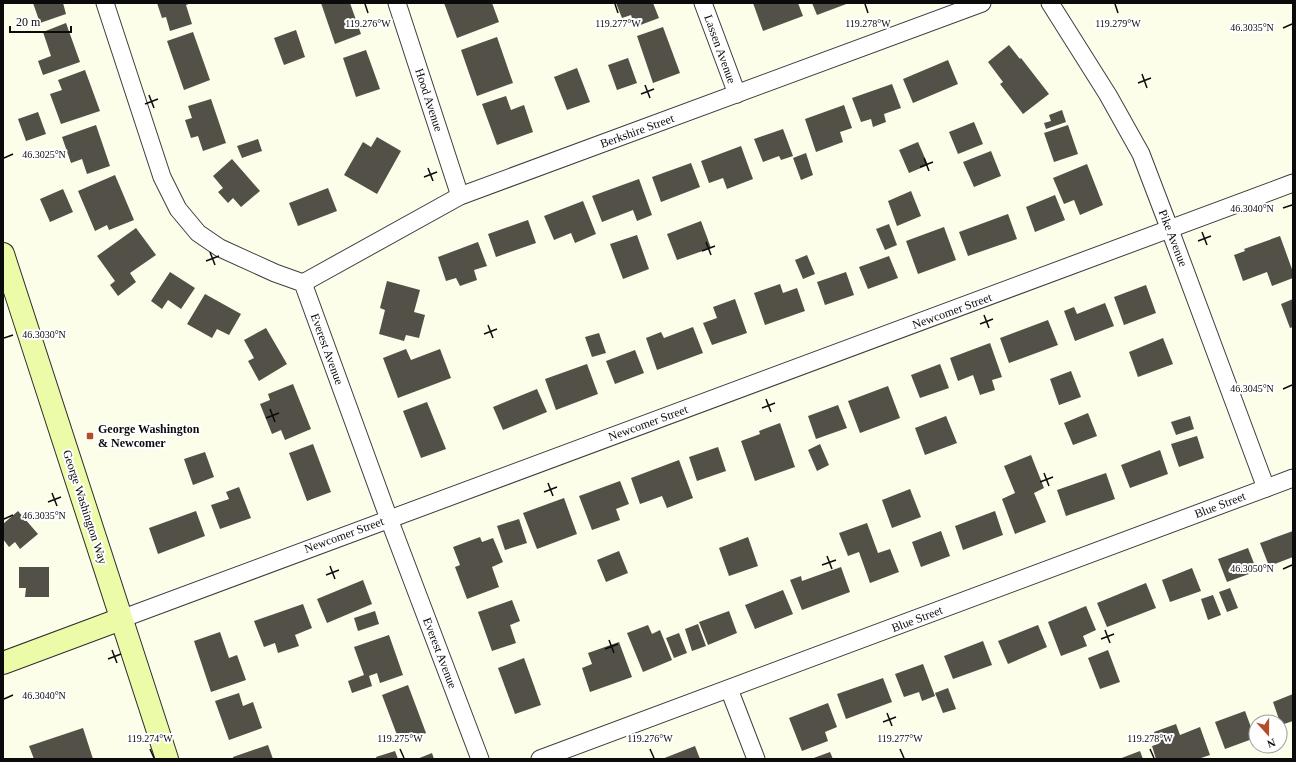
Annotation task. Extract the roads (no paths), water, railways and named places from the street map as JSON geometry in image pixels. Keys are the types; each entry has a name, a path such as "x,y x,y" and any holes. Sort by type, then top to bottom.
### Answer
{"main road":[{"name":"George Washington Way","path":"3,254 167,759"},
{"name":"Newcomer Street","path":"3,663 121,619"}],"street":[{"path":"105,3 162,178 178,209 198,233 220,248 275,274 303,282"},
{"name":"Hood Avenue","path":"397,3 460,196"},
{"name":"Lassen Avenue","path":"703,3 737,94"},
{"name":"Berkshire Street","path":"303,282 460,196 982,3"},
{"name":"Pike Avenue","path":"1050,3 1108,95 1141,154 1266,488"},
{"name":"Newcomer Street","path":"121,619 1293,183"},
{"name":"Everest Avenue","path":"303,282 389,519 480,759"},
{"name":"Blue Street","path":"540,759 1293,478"},
{"path":"730,689 756,759"}],"place":[{"name":"George Washington & Newcomer","path":"90,436"}]}
